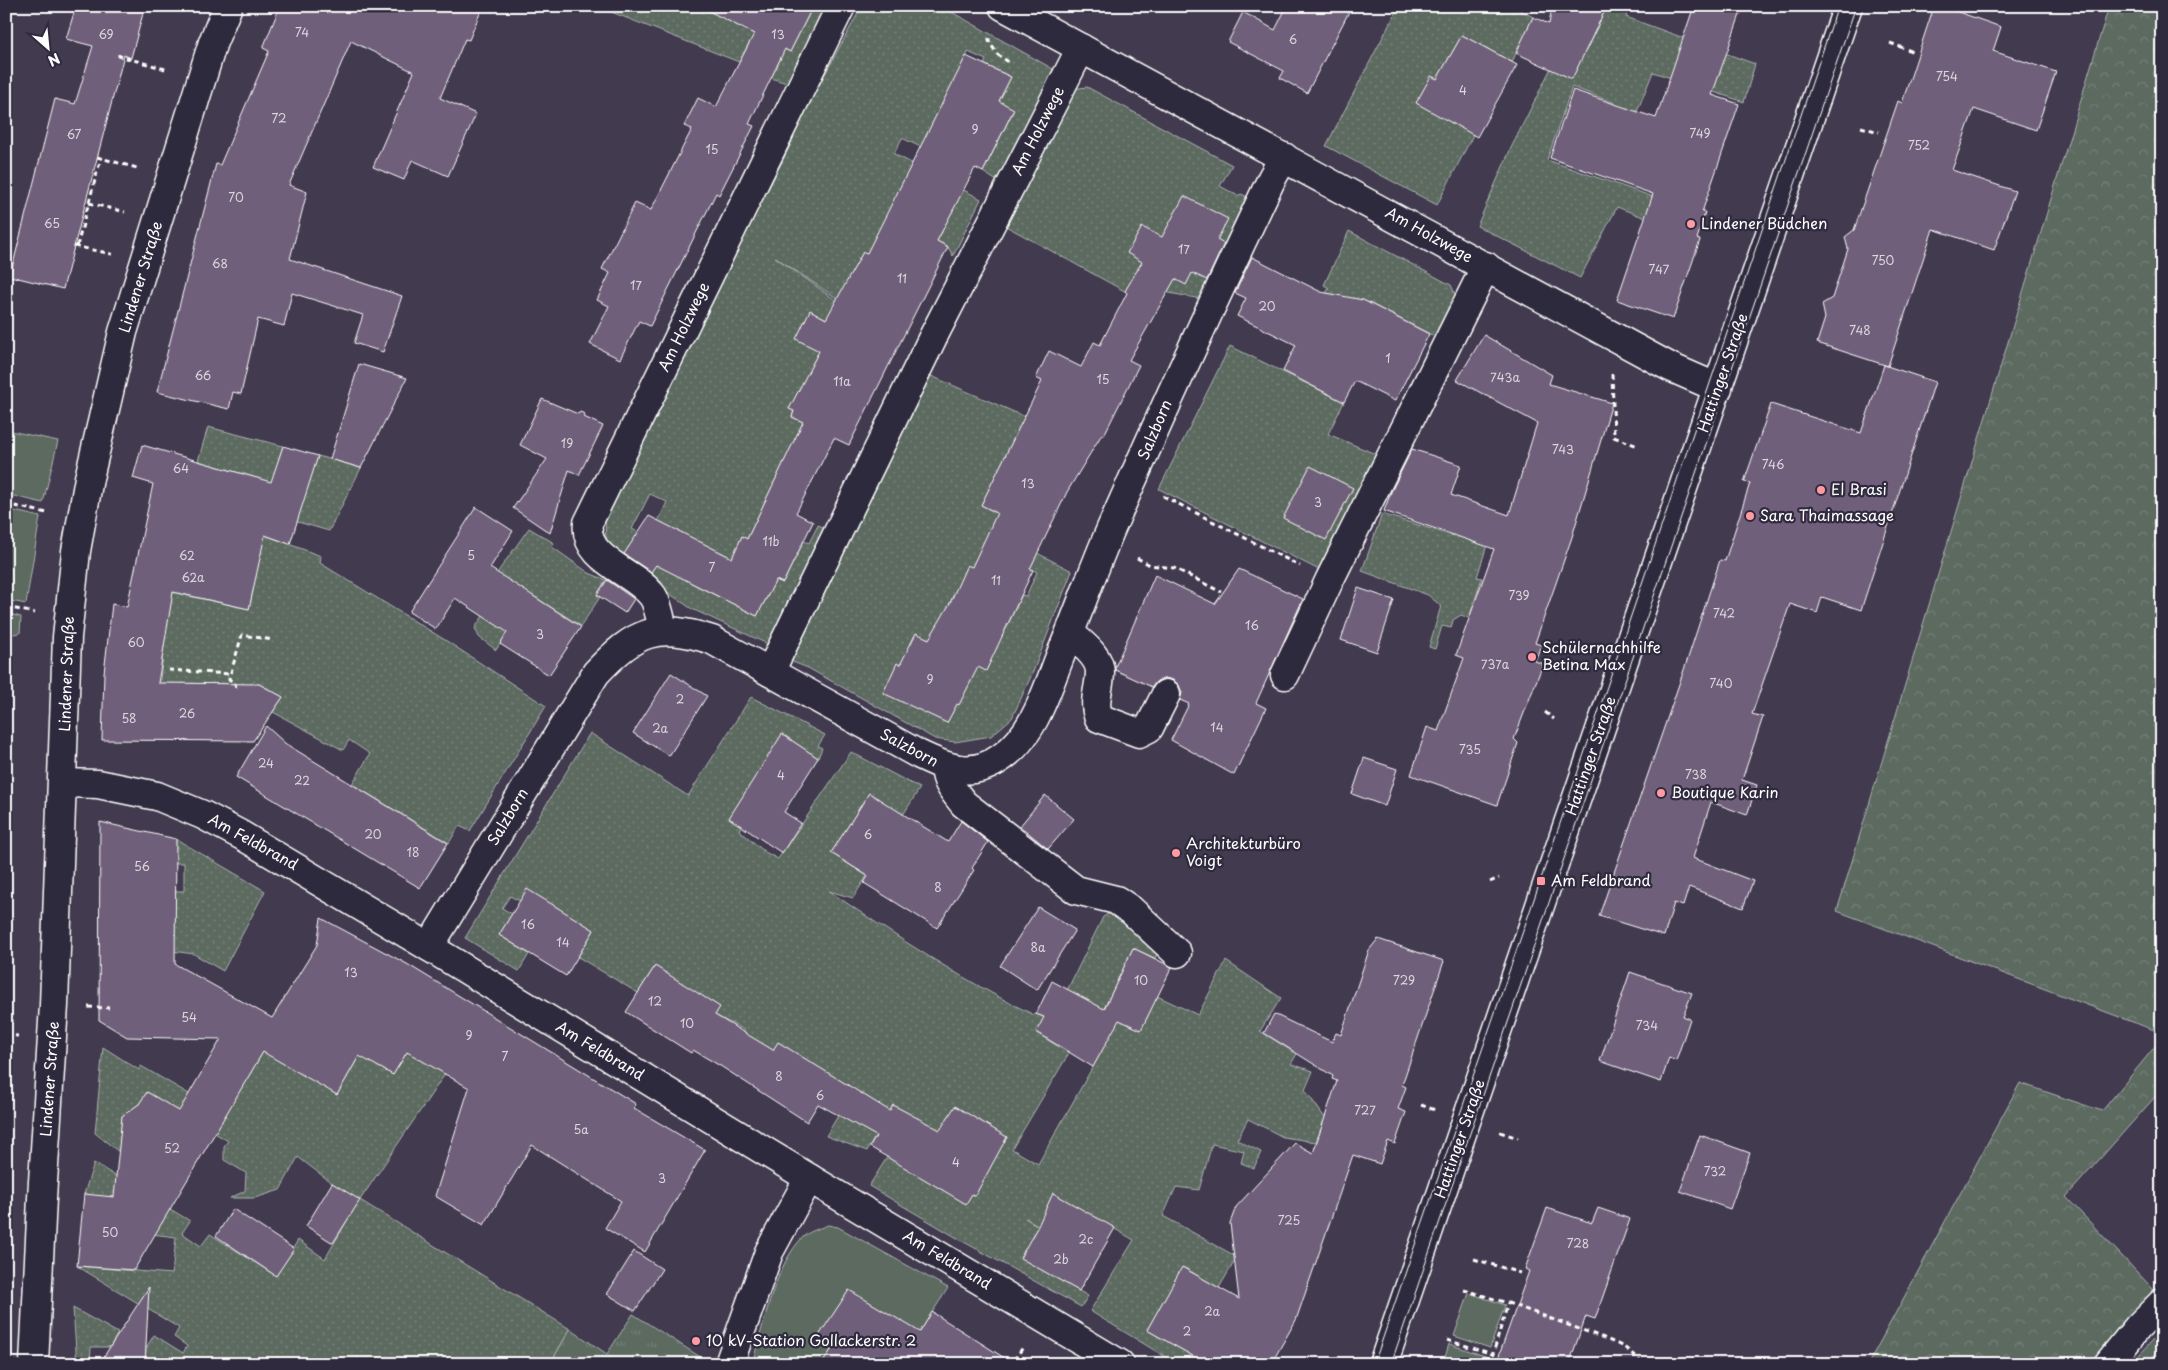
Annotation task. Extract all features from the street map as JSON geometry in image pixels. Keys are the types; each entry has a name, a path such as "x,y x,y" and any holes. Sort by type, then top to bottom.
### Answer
{"street":[{"name":"Lindener Straße","path":"34,1364 54,1013 67,637 81,521 108,392 126,324 213,42 228,6"},
{"name":"Am Holzwege","path":"663,630 652,594 595,550 587,531 588,523 841,6"},
{"name":"Am Holzwege","path":"1003,6 1670,367 1718,388"},
{"name":"Hattinger Straße","path":"1383,1364 1848,6"},
{"name":"Am Holzwege","path":"770,672 932,339 1081,48"},
{"name":"Salzborn","path":"430,947 596,673 616,652 646,634 663,630 690,633 712,640 918,754 946,767 966,770 987,765 1003,757 1026,734 1041,704 1102,551 1190,348 1284,157"},
{"name":"Am Holzwege","path":"1286,675 1329,580 1486,266"},
{"path":"1070,633 1092,653 1100,670 1095,709 1099,718 1139,733 1149,728 1166,694"},
{"path":"946,767 945,773 954,791 964,804 1076,890 1116,900 1131,910 1177,953"},
{"name":"Am Feldbrand","path":"63,783 98,784 157,796 203,815 296,866 809,1178 1120,1364"},
{"path":"729,1364 769,1252 809,1178"},
{"path":"2108,1364 2138,1327 2162,1303"}],"path":[{"path":"1890,43 1914,52"},
{"path":"119,54 118,56 138,62"},
{"path":"1861,127 1879,132"},
{"path":"74,246 77,246 101,158 97,157"},
{"path":"1612,366 1614,437 1638,446"},
{"path":"1133,480 1329,580"},
{"path":"6,504 81,521"},
{"path":"1102,551 1130,562 1133,556 1150,565 1174,568 1221,592"},
{"path":"236,688 235,684 229,679 242,635 273,640"},
{"path":"169,670 230,674"},
{"path":"1545,712 1554,719"},
{"path":"1490,882 1499,878"},
{"path":"100,1008 109,1008"},
{"path":"1421,1105 1438,1111"},
{"path":"1500,1132 1518,1138"},
{"path":"1474,1259 1520,1273"},
{"path":"1464,1290 1508,1303 1617,1344 1644,1364"},
{"path":"1489,1364 1508,1303"},
{"path":"1447,1340 1493,1354"}],"green space":[{"path":"596,6 731,6 725,19 790,52 813,6 831,6 793,85 771,78 781,58 749,43 739,62"},
{"path":"862,6 941,6 1053,69 1000,183 983,172 1014,110 999,101 1011,77 984,64 986,60 968,52 933,153 902,138 894,154 981,199 953,256 948,247 937,241 957,202 906,176 883,260 863,252 838,299 775,257 837,301 861,336 811,311 819,351 790,409 794,411 792,417 805,423 800,429 747,539 742,536 732,558 658,521 667,502 650,494 632,529 649,538 691,583 757,616 776,580 783,583 804,541 809,543 818,525 830,530 772,646 692,609 632,568 606,542 605,518 741,233 754,216 790,146 799,122"},
{"path":"1399,6 1513,6 1533,17 1512,62 1462,35 1437,79 1431,76 1473,135 1437,205 1326,146"},
{"path":"1600,6 1629,6 1626,17 1755,64 1744,102 1653,72 1628,134 1608,126 1615,103 1572,87 1547,160 1668,202 1661,224 1617,207 1580,278 1477,226 1511,148 1565,40 1586,51 1605,10"},
{"path":"2109,6 2162,6 2162,1033 1837,911"},
{"path":"1087,87 1232,165 1220,186 1238,196 1241,194 1250,198 1201,299 1164,292 1128,293 1004,225 1072,89"},
{"path":"1349,231 1451,285 1456,296 1436,337 1363,300 1350,378 1355,381 1352,386 1292,354 1329,288 1324,285"},
{"path":"1230,346 1344,402 1328,434 1380,456 1323,572 1159,489"},
{"path":"929,375 1060,432 1016,434 981,505 1015,523 998,628 1005,631 1022,595 1026,596 1037,572 1030,568 1037,553 1072,571 1033,672 1012,718 991,736 955,742 935,739 808,668 790,661"},
{"path":"208,427 283,446 279,458 314,468 318,456 361,468 329,531 267,513 254,477 198,461"},
{"path":"6,430 58,441 43,503 6,494"},
{"path":"1466,503 1497,513 1477,577 1482,578 1469,618 1461,615 1453,620 1451,628 1442,626 1435,649 1429,647 1441,606 1428,595 1362,571 1382,514 1454,536"},
{"path":"6,509 40,517 26,604 6,600"},
{"path":"529,528 554,543 552,547 589,573 606,580 597,594 600,597 581,626 532,595 496,650 479,637 475,628 495,598 485,590"},
{"path":"259,533 321,556 320,563 445,640 546,706 470,831 459,826 449,843 352,784 370,754 349,740 343,750 273,712 283,697 254,681 248,690 158,697 170,592 249,609 253,591"},
{"path":"6,613 21,617 20,633 6,635"},
{"path":"751,697 825,735 818,746 822,748 818,758 782,734 756,802 739,830 765,852 778,859 851,752 920,788 903,815 869,793 831,853 867,876 853,898 829,891 904,941 981,987 1034,1015 1036,1014 1052,1021 1103,917 1113,914 1131,926 1142,940 1148,942 1158,953 1155,958 1133,948 1103,1011 1105,1013 1141,1030 1157,996 1198,1015 1226,961 1281,998 1260,1031 1290,1050 1298,1052 1291,1064 1313,1071 1305,1090 1325,1118 1316,1142 1283,1137 1248,1119 1237,1140 1261,1152 1254,1168 1241,1163 1244,1151 1212,1144 1199,1190 1176,1187 1163,1216 1237,1257 1219,1288 1183,1267 1147,1330 1207,1364 1177,1364 1090,1311 1134,1240 1056,1195 1038,1225 1025,1218 1038,1226 1021,1258 1088,1296 1081,1307 964,1242 869,1186 913,1116 893,1105 867,1151 826,1136 854,1089 778,1043 762,1068 732,1050 744,1030 715,1015 655,966 638,993 578,957 594,930 510,896 502,908 512,914 499,935 529,954 519,971 465,938 590,733 688,796","holes":["1044,1021 1100,1054 1038,1164 1012,1149 1069,1053 1036,1033"]},
{"path":"176,839 265,891 223,971 194,954 135,946 175,891 184,891 184,863 175,863"},
{"path":"2162,1038 2162,1089 2066,1197 2154,1290 2091,1364 1868,1364 2020,1083 2102,1111"},
{"path":"366,1044 379,1067 393,1075 412,1044 445,1074 360,1200 570,1329 550,1364 145,1364 146,1348 154,1335 183,1353 187,1346 174,1337 179,1328 77,1266 172,1274 176,1237 135,1232 84,1194 94,1163 190,1221 182,1233 201,1246 210,1234 276,1276 298,1240 325,1259 359,1200 332,1183 298,1157 280,1190 255,1198 230,1198 245,1191 246,1173 224,1160 224,1146 228,1141 147,1092 139,1104 122,1116 119,1152 95,1133 103,1047 139,1070 141,1066 225,1115 266,1047 337,1095"},
{"path":"828,1225 838,1227 948,1288 915,1339 833,1347 822,1364 752,1364 771,1296 785,1263 804,1236"},
{"path":"1469,1293 1505,1305 1490,1348 1454,1336"},
{"path":"73,1308 118,1333 110,1347 91,1347 90,1364 77,1364"},
{"path":"633,1314 705,1360 703,1364 550,1364 570,1329 607,1354"},
{"path":"2162,1330 2162,1364 2131,1364"},
{"path":"1449,1344 1488,1357 1486,1364 1443,1364"}],"building":[{"path":"76,6 145,6 131,58 124,55 63,289 10,276 55,99 75,104 93,46 66,39"},
{"path":"280,6 483,6 469,40 465,39 440,98 476,114 448,176 412,160 404,180 373,167 414,72 351,41 289,185 307,192 290,259 402,296 383,352 354,343 363,315 292,293 284,326 258,319 241,394 233,392 229,409 157,392 216,164 220,165 269,51 263,48"},
{"path":"699,6 813,6 790,52 785,49 749,124 754,126 719,195 716,193 650,326 639,321 620,359 590,344 609,306 597,300 610,273 602,269 635,203 651,210 692,129 684,126 698,98 716,107 754,34"},
{"path":"1287,6 1352,6 1307,93 1280,78 1284,71 1228,42 1243,12 1275,30"},
{"path":"1552,6 1607,6 1572,79 1516,53 1533,17 1549,24"},
{"path":"1694,6 1743,6 1712,95 1739,104 1702,212 1705,212 1697,239 1700,240 1673,319 1617,300 1653,194 1550,158 1573,90 1656,118"},
{"path":"1934,6 1941,6 2001,27 1993,51 2056,72 2036,130 1974,109 1952,170 2015,191 1994,250 1933,229 1888,366 1817,343 1825,318 1822,304 1832,298 1848,249 1845,237 1854,230 1898,101 1902,103"},
{"path":"1462,35 1517,65 1477,137 1416,103 1431,76 1437,79"},
{"path":"966,56 1011,77 999,101 1014,109 983,172 975,168 937,241 948,247 849,445 834,438 796,513 813,522 783,583 776,580 757,616 656,565 651,572 624,554 649,516 732,558 742,536 747,539 803,422 792,417 794,411 789,409 819,351 796,339 810,310 826,319 863,252 867,253"},
{"path":"1184,196 1228,219 1217,240 1224,244 1207,280 1192,273 1186,285 1175,279 1129,360 1139,365 1104,435 1102,434 1067,492 1030,569 1033,570 986,671 978,667 959,705 957,704 947,723 883,693 897,663 900,665 916,633 929,639 949,605 967,565 972,567 997,513 981,505 1042,381 1036,378 1049,351 1081,367 1094,342 1100,345 1127,293 1125,291 1142,262 1127,253 1142,227 1162,237"},
{"path":"1252,257 1321,292 1363,300 1429,334 1395,401 1355,381 1344,402 1283,371 1296,345 1237,316 1246,298 1235,293"},
{"path":"1484,335 1552,375 1549,384 1612,403 1572,537 1535,643 1541,645 1535,661 1543,664 1514,739 1518,743 1497,805 1411,775 1427,727 1438,731 1464,658 1456,655 1494,549 1384,511 1412,449 1461,465 1451,495 1509,515 1537,423 1457,380"},
{"path":"359,364 407,378 361,468 330,459"},
{"path":"1884,365 1935,382 1861,610 1822,597 1817,613 1790,604 1752,714 1763,717 1742,780 1757,785 1747,815 1711,802 1693,858 1753,881 1743,908 1689,887 1683,906 1674,903 1664,936 1599,916 1720,560 1725,561 1750,483 1744,482 1771,404 1861,433"},
{"path":"542,399 578,414 580,412 585,414 584,417 603,426 579,475 569,470 550,533 513,508 547,459 520,445"},
{"path":"142,445 271,482 283,446 318,456 290,544 265,535 249,609 173,592 158,683 259,684 283,697 253,741 102,740 104,673 112,604 127,607 153,484 133,478"},
{"path":"1310,466 1353,488 1326,540 1283,518"},
{"path":"476,507 513,531 490,568 581,627 549,675 500,644 507,632 455,598 436,629 409,612"},
{"path":"1239,569 1303,599 1256,703 1266,708 1234,775 1171,740 1189,704 1180,700 1182,693 1179,685 1173,680 1165,678 1157,681 1152,687 1115,670 1115,667 1155,575 1215,604"},
{"path":"607,580 634,599 625,613 597,595"},
{"path":"1358,588 1394,600 1377,652 1341,640"},
{"path":"671,673 707,696 669,756 633,733"},
{"path":"266,726 286,744 448,843 420,888 236,777"},
{"path":"782,734 818,758 784,812 801,823 782,853 729,818"},
{"path":"1364,758 1397,769 1385,806 1352,794"},
{"path":"869,793 948,842 961,821 988,842 972,868 974,870 937,928 864,883 868,876 831,853"},
{"path":"1045,795 1074,819 1048,849 1020,826"},
{"path":"100,822 176,839 175,964 272,1018 317,945 321,918 407,964 636,1104 634,1108 705,1150 645,1252 605,1228 621,1201 532,1145 484,1225 435,1196 469,1088 407,1052 393,1075 359,1056 337,1095 263,1052 134,1270 77,1266 84,1194 114,1197 122,1116 139,1104 147,1092 179,1111 221,1039 127,1037 99,1020"},
{"path":"527,889 594,930 566,976 499,935"},
{"path":"1038,907 1075,930 1037,990 1000,966"},
{"path":"1378,939 1444,961 1402,1085 1406,1087 1398,1109 1406,1112 1395,1144 1388,1141 1380,1164 1353,1155 1296,1320 1271,1364 1207,1364 1147,1330 1182,1267 1239,1299 1230,1223 1236,1207 1295,1143 1313,1153 1337,1081 1332,1079 1333,1076 1264,1033 1274,1014 1332,1042 1336,1033 1341,1035 1369,950"},
{"path":"1133,948 1172,967 1141,1030 1119,1020 1093,1067 1036,1032 1044,1017 1036,1014 1052,981 1104,1009"},
{"path":"655,966 720,1007 715,1015 773,1050 778,1042 890,1111 893,1105 940,1130 955,1106 1007,1137 975,1196 972,1194 966,1204 870,1147 876,1136 818,1104 807,1122 722,1067 693,1050 691,1053 626,1012"},
{"path":"1630,972 1692,993 1683,1016 1690,1019 1676,1061 1669,1058 1661,1082 1600,1061"},
{"path":"1700,1135 1750,1153 1730,1209 1680,1191"},
{"path":"332,1183 360,1200 333,1243 306,1226"},
{"path":"1053,1193 1115,1228 1079,1291 1020,1258 1038,1226"},
{"path":"1547,1208 1592,1223 1598,1208 1630,1219 1595,1319 1586,1316 1569,1364 1496,1364 1529,1271 1525,1269"},
{"path":"233,1209 294,1249 276,1276 216,1236"},
{"path":"634,1251 662,1269 635,1311 607,1294"},
{"path":"149,1287 145,1364 99,1364"},
{"path":"849,1290 920,1332 932,1312 1014,1364 822,1364 833,1347 818,1337"}],"tram line":[{"path":"1374,1364 1596,719 1838,6"},
{"path":"1391,1364 1856,6"}],"place":[{"name":"Lindener Büdchen","path":"1691,224"},
{"name":"El Brasi","path":"1821,490"},
{"name":"Sara Thaimassage","path":"1750,516"},
{"name":"Schülernachhilfe Betina Max","path":"1532,657"},
{"name":"Boutique Karin","path":"1661,793"},
{"name":"Architekturbüro Voigt","path":"1176,853"},
{"name":"Am Feldbrand","path":"1541,881"},
{"name":"10 kV-Station Gollackerstr. 2","path":"696,1341"}]}
